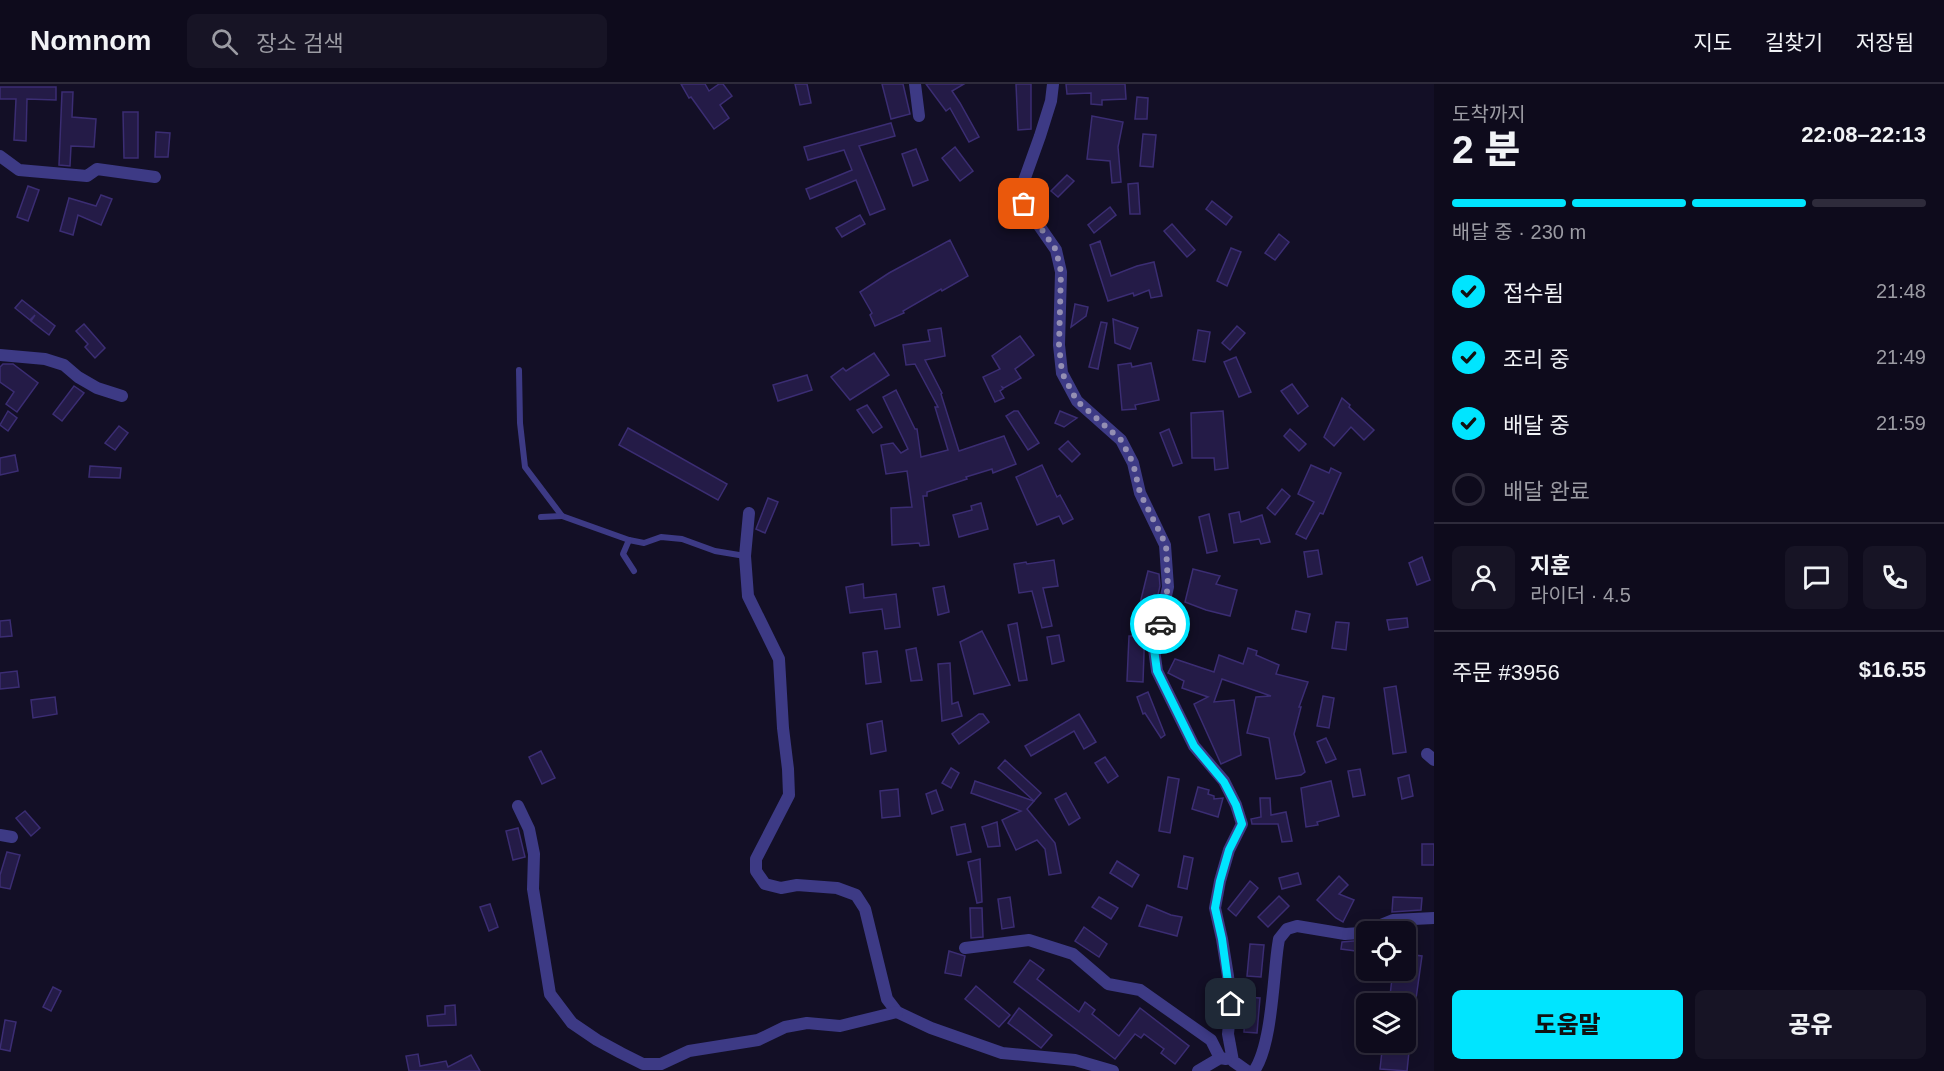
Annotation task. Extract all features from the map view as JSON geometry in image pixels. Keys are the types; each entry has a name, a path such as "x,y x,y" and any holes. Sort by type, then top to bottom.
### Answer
{"street":[{"path":"915,84 919,116"},
{"path":"1053,84 1051,101 1021,189 1024,204 1056,250 1061,272 1059,345 1062,373 1077,401 1121,440 1133,463 1140,493 1166,545 1168,587 1154,649 1157,671 1194,746 1224,782 1236,805 1242,824 1229,850 1215,908 1228,976 1231,1004 1228,1034 1233,1061"},
{"path":"0,156 19,170 87,176 97,169 155,177"},
{"path":"0,356 45,359 64,365 78,377 97,388 122,396"},
{"path":"749,513 745,556 748,596 779,659 789,778 789,795 756,859 756,871 765,884 781,888 797,885 837,888 856,895 865,909 887,999 897,1012 931,1028 1002,1053 1075,1060 1113,1071"},
{"path":"518,806 529,829 534,854 533,889 550,994 572,1023 597,1040 643,1064 661,1064 689,1052 758,1040 785,1027 807,1023 840,1026 897,1012"},
{"path":"1254,1071 1265,1046 1279,939 1287,929 1297,926 1345,934 1361,933 1393,920 1434,918"},
{"path":"965,948 1029,940 1073,954 1108,984 1140,990 1203,1034 1211,1040 1220,1058"},
{"path":"1198,1071 1220,1058 1233,1061 1247,1071"}],"lane":[{"path":"519,370 520,423 525,467 562,516"},
{"path":"541,517 562,516 629,540 644,543 661,537 682,539 715,551 745,556"},
{"path":"629,540 623,554 634,570"}],"building":[{"path":"681,84 705,84 709,91 723,84 732,96 720,105 729,118 714,129 691,97 689,98"},
{"path":"795,84 807,84 811,103 800,105"},
{"path":"882,84 903,84 910,114 891,119"},
{"path":"926,84 964,84 952,91 979,137 969,142 950,108 946,111"},
{"path":"1016,84 1031,84 1031,129 1018,130"},
{"path":"1066,84 1125,84 1126,99 1102,100 1102,105 1091,104 1091,93 1067,94"},
{"path":"0,87 56,87 56,100 27,99 26,141 14,140 16,99 0,99"},
{"path":"62,92 73,92 72,117 96,119 94,147 71,146 70,166 59,165"},
{"path":"1137,97 1148,98 1147,119 1135,119"},
{"path":"123,112 138,112 138,158 124,158"},
{"path":"1092,116 1123,122 1118,147 1121,182 1112,183 1110,161 1087,159"},
{"path":"891,123 895,136 859,146 885,209 870,215 856,180 810,199 806,189 852,170 844,150 808,160 804,147"},
{"path":"156,132 170,133 168,157 155,157"},
{"path":"1143,134 1156,135 1153,167 1140,166"},
{"path":"955,147 973,171 960,181 942,158"},
{"path":"916,149 928,180 913,186 902,154"},
{"path":"1067,175 1074,181 1058,197 1051,191"},
{"path":"1138,183 1140,214 1130,214 1128,184"},
{"path":"28,186 39,190 28,221 17,217"},
{"path":"101,195 112,199 101,225 78,215 73,235 60,231 69,198 96,206"},
{"path":"1212,201 1232,217 1226,225 1206,209"},
{"path":"1110,207 1116,215 1094,233 1088,225"},
{"path":"860,215 865,224 842,237 836,228"},
{"path":"1172,224 1195,250 1187,257 1164,231"},
{"path":"1279,234 1289,242 1275,260 1265,253"},
{"path":"950,240 968,276 942,291 941,289 903,311 904,313 875,326 870,315 872,313 860,292 889,273"},
{"path":"1100,241 1111,276 1154,262 1162,296 1151,298 1149,290 1134,296 1133,293 1108,301 1090,245"},
{"path":"1231,248 1241,252 1227,286 1217,281"},
{"path":"22,300 55,326 49,335 31,321 35,315 30,320 15,308"},
{"path":"1075,304 1088,307 1086,316 1071,327"},
{"path":"1113,319 1138,328 1130,349 1115,343"},
{"path":"1101,322 1107,323 1098,369 1089,367"},
{"path":"84,324 105,348 95,358 85,347 88,344 76,331"},
{"path":"1237,326 1245,333 1230,350 1222,343"},
{"path":"941,328 945,356 925,360 942,393 959,451 1004,436 1016,464 993,473 992,469 966,477 967,479 927,492 927,496 923,496 929,545 920,546 919,543 892,545 891,508 912,507 907,471 886,474 881,445 893,443 901,453 908,449 883,397 896,390 917,429 921,457 948,450 935,407 938,407 915,364 906,365 903,345 930,341 928,330"},
{"path":"1198,330 1210,332 1205,362 1193,360"},
{"path":"1020,336 1034,355 1015,369 1021,378 1002,387 1000,391 1004,398 995,402 983,377 1000,369 992,356"},
{"path":"874,353 889,375 850,400 831,377 843,368 846,371"},
{"path":"1236,357 1251,392 1239,397 1224,362"},
{"path":"1131,363 1132,367 1151,363 1159,400 1135,405 1136,409 1122,410 1118,365"},
{"path":"3,364 13,364 38,383 17,412 6,404 14,392 0,382 0,367"},
{"path":"807,375 812,390 778,401 773,385"},
{"path":"1292,384 1308,406 1298,414 1281,391"},
{"path":"74,386 84,393 62,421 53,414"},
{"path":"1342,398 1374,430 1364,440 1351,427 1334,446 1324,437"},
{"path":"867,405 882,427 873,433 857,410"},
{"path":"8,411 17,418 8,431 0,425"},
{"path":"1018,411 1039,443 1028,450 1006,416"},
{"path":"1060,411 1077,418 1064,427 1055,423"},
{"path":"1223,411 1228,468 1215,470 1214,458 1192,458 1191,413"},
{"path":"119,426 128,433 115,450 105,443"},
{"path":"628,428 727,484 718,500 619,445"},
{"path":"1169,429 1182,463 1173,466 1160,433"},
{"path":"1290,429 1306,444 1299,451 1284,436"},
{"path":"1068,441 1080,454 1072,462 1059,449"},
{"path":"15,455 18,471 0,475 0,458"},
{"path":"1042,465 1057,497 1060,495 1073,519 1063,524 1059,516 1037,525 1016,477"},
{"path":"1311,465 1329,473 1331,468 1341,473 1323,514 1320,513 1306,539 1296,534 1314,502 1298,494"},
{"path":"90,466 121,468 120,478 89,477"},
{"path":"1282,489 1290,496 1275,515 1267,508"},
{"path":"768,498 778,502 765,533 756,529"},
{"path":"981,503 988,529 959,537 953,515 972,510 971,506"},
{"path":"1239,512 1241,522 1262,515 1270,542 1261,544 1259,539 1234,543 1229,514"},
{"path":"1209,514 1217,551 1207,553 1199,517"},
{"path":"1318,550 1322,574 1308,577 1304,552"},
{"path":"1422,557 1430,580 1417,585 1409,563"},
{"path":"1054,560 1058,586 1043,588 1052,626 1042,628 1032,591 1019,593 1014,564"},
{"path":"1193,569 1220,576 1216,584 1237,590 1230,616 1185,602"},
{"path":"1148,571 1159,574 1160,586 1151,625 1145,624 1143,682 1127,681 1129,636 1132,636"},
{"path":"863,584 864,598 896,594 900,627 885,629 882,609 850,613 846,587"},
{"path":"944,586 949,612 938,615 933,588"},
{"path":"1296,611 1310,614 1306,632 1292,629"},
{"path":"1407,618 1408,627 1389,630 1387,620"},
{"path":"10,620 12,636 0,637 0,621"},
{"path":"1336,622 1349,623 1346,650 1332,648"},
{"path":"1017,623 1027,680 1019,681 1008,625"},
{"path":"982,631 1010,685 974,694 960,642"},
{"path":"1059,635 1064,661 1052,664 1047,637"},
{"path":"916,648 922,680 911,681 906,650"},
{"path":"1248,648 1257,651 1256,655 1279,665 1276,674 1308,682 1299,707 1301,707 1294,734 1305,772 1301,775 1276,779 1269,738 1247,733 1256,697 1271,696 1222,679 1214,702 1234,700 1241,755 1221,764 1194,704 1208,697 1182,688 1184,681 1168,673 1175,659 1214,672 1219,655 1243,664"},
{"path":"877,651 881,682 866,684 863,653"},
{"path":"950,663 952,704 958,702 962,716 942,721 938,664"},
{"path":"17,671 19,687 0,689 0,673"},
{"path":"1396,686 1406,752 1393,754 1384,688"},
{"path":"1148,692 1165,735 1161,738 1145,713 1143,714 1137,697"},
{"path":"1323,696 1334,698 1329,728 1317,726"},
{"path":"55,697 57,714 33,718 31,700"},
{"path":"979,714 983,714 989,722 959,744 952,734"},
{"path":"1079,714 1096,742 1084,749 1074,731 1031,756 1025,746"},
{"path":"882,721 886,751 871,754 867,724"},
{"path":"1326,738 1336,759 1326,763 1317,742"},
{"path":"541,751 555,778 542,784 529,757"},
{"path":"1105,757 1118,776 1108,783 1095,763"},
{"path":"1005,760 1041,793 1034,801 998,768"},
{"path":"951,768 959,773 951,788 942,783"},
{"path":"1360,769 1365,795 1353,797 1348,771"},
{"path":"1409,775 1413,796 1402,799 1398,778"},
{"path":"1168,777 1179,779 1170,833 1159,831"},
{"path":"975,781 1034,801 1027,809 1055,843 1061,873 1049,875 1045,849 1037,840 1016,850 1002,820 1021,811 971,793"},
{"path":"1331,781 1339,816 1317,822 1318,825 1306,827 1301,788"},
{"path":"1198,787 1209,790 1208,794 1214,796 1214,799 1223,798 1218,817 1192,809"},
{"path":"898,789 900,816 882,818 880,791"},
{"path":"936,790 943,810 932,814 926,794"},
{"path":"1066,793 1080,818 1069,825 1055,799"},
{"path":"1260,798 1270,798 1271,815 1286,812 1292,841 1282,842 1278,824 1252,824 1251,819 1261,817"},
{"path":"25,811 40,828 31,836 16,818"},
{"path":"997,822 1000,846 988,847 982,827"},
{"path":"965,824 971,852 957,855 951,827"},
{"path":"518,828 525,857 513,860 506,831"},
{"path":"1422,844 1434,844 1434,865 1422,865"},
{"path":"7,852 20,855 10,889 0,887 0,875"},
{"path":"1184,856 1193,858 1187,889 1178,887"},
{"path":"980,859 982,902 977,903 968,862"},
{"path":"1117,861 1139,875 1132,887 1110,873"},
{"path":"1298,873 1301,884 1282,889 1279,878"},
{"path":"1339,876 1348,885 1339,894 1354,900 1343,922 1317,900"},
{"path":"1250,881 1258,888 1236,916 1228,909"},
{"path":"1279,896 1289,906 1268,927 1258,917"},
{"path":"1010,897 1014,927 1002,929 998,899"},
{"path":"1099,897 1118,908 1111,919 1092,907"},
{"path":"1393,897 1422,898 1421,910 1392,912"},
{"path":"490,904 498,927 489,931 480,907"},
{"path":"1147,905 1182,917 1177,936 1139,926"},
{"path":"970,908 982,908 983,937 971,938"},
{"path":"1084,927 1107,944 1099,957 1075,941"},
{"path":"1356,941 1356,951 1341,949 1342,942"},
{"path":"1250,944 1264,945 1261,977 1247,976"},
{"path":"949,951 965,956 961,976 945,973"},
{"path":"1416,955 1422,956 1416,999 1416,993 1390,993 1392,981 1416,981"},
{"path":"1030,960 1044,970 1037,979 1079,1012 1085,1002 1095,1010 1092,1014 1119,1036 1140,1008 1189,1046 1175,1064 1161,1053 1164,1049 1144,1034 1141,1038 1135,1034 1115,1059 1014,982"},
{"path":"976,986 1010,1015 999,1027 965,999"},
{"path":"53,987 61,991 51,1011 43,1007"},
{"path":"1246,997 1260,998 1257,1033 1244,1032"},
{"path":"455,1005 456,1025 428,1026 427,1016 445,1014 445,1006"},
{"path":"1019,1008 1052,1035 1041,1048 1008,1023"},
{"path":"5,1020 16,1022 10,1051 0,1049"},
{"path":"1382,1053 1409,1053 1407,1071 1380,1069"},
{"path":"418,1054 420,1066 446,1061 448,1067 471,1055 480,1071 409,1071 406,1056"}],"way so far":[{"path":"1024,204 1056,250 1061,272 1059,345 1062,373 1077,401 1121,440 1133,463 1140,493 1166,545 1168,587 1160,624"}],"route":[{"path":"1160,624 1154,649 1157,671 1194,746 1224,782 1236,805 1242,824 1229,850 1215,908 1222,939 1231,1004"}]}
